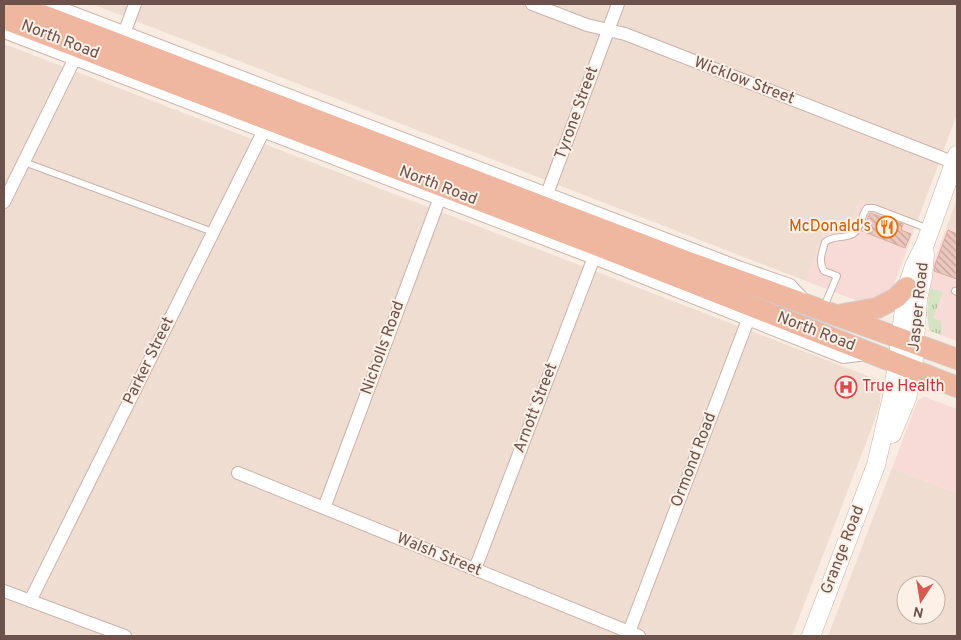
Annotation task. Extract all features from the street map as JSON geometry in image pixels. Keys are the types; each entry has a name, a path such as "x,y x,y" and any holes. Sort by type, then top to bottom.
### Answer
{"highway":[{"name":"North Road","path":"14,4 122,38 269,119 441,193 542,208 596,252 753,305 823,312 957,360"},
{"name":"North Road","path":"4,19 77,53 269,119 542,208 753,305 957,387"},
{"path":"823,312 853,313 877,308 896,298 907,287"}],"main road":[{"name":"Jasper Road","path":"907,341 907,287 956,159"},
{"name":"Jasper Road","path":"907,341 923,277 928,236"},
{"name":"Grange Road","path":"811,636 876,465 893,392 905,366 907,341"}],"street":[{"name":"North Road","path":"50,4 122,38 542,208 790,285 823,312"},
{"path":"122,38 135,4"},
{"name":"Wicklow Street","path":"532,4 587,25 626,34 956,159"},
{"name":"Tyrone Street","path":"542,208 618,4"},
{"name":"North Road","path":"4,32 77,53"},
{"path":"5,196 24,162 77,53"},
{"name":"Parker Street","path":"30,600 269,119"},
{"name":"North Road","path":"441,193 596,252"},
{"name":"Nicholls Road","path":"324,508 441,193"},
{"name":"Arnott Street","path":"475,569 596,252"},
{"name":"Ormond Road","path":"634,634 753,305"},
{"name":"Walsh Street","path":"238,474 634,634"},
{"path":"4,591 125,636"}],"lane":[{"path":"24,162 213,232"},
{"path":"823,312 837,276 824,272 820,258 825,242 855,233 867,208 874,208 928,236"}],"shaded area":[{"path":"92,4 957,4 957,114 917,222 849,227 829,219 806,281"},
{"path":"4,44 881,381 880,403 874,422 792,636 4,636"},
{"path":"957,199 957,229 947,226"},
{"path":"860,200 917,222 893,287 865,304 806,281 829,219 849,227"},
{"path":"947,226 957,229 957,341 930,331 927,315 933,265"},
{"path":"925,397 957,409 957,493 892,468 918,400"},
{"path":"892,468 957,493 957,636 828,636"}],"green space":[{"path":"930,288 943,292 933,318 941,321 942,335 930,331 928,304"}],"building":[{"path":"870,213 903,224 901,230 911,234 905,248 862,231"},
{"path":"948,230 957,234 957,279 934,271"}],"place":[{"name":"McDonald's","path":"887,227"},
{"name":"True Health","path":"846,387"}]}
